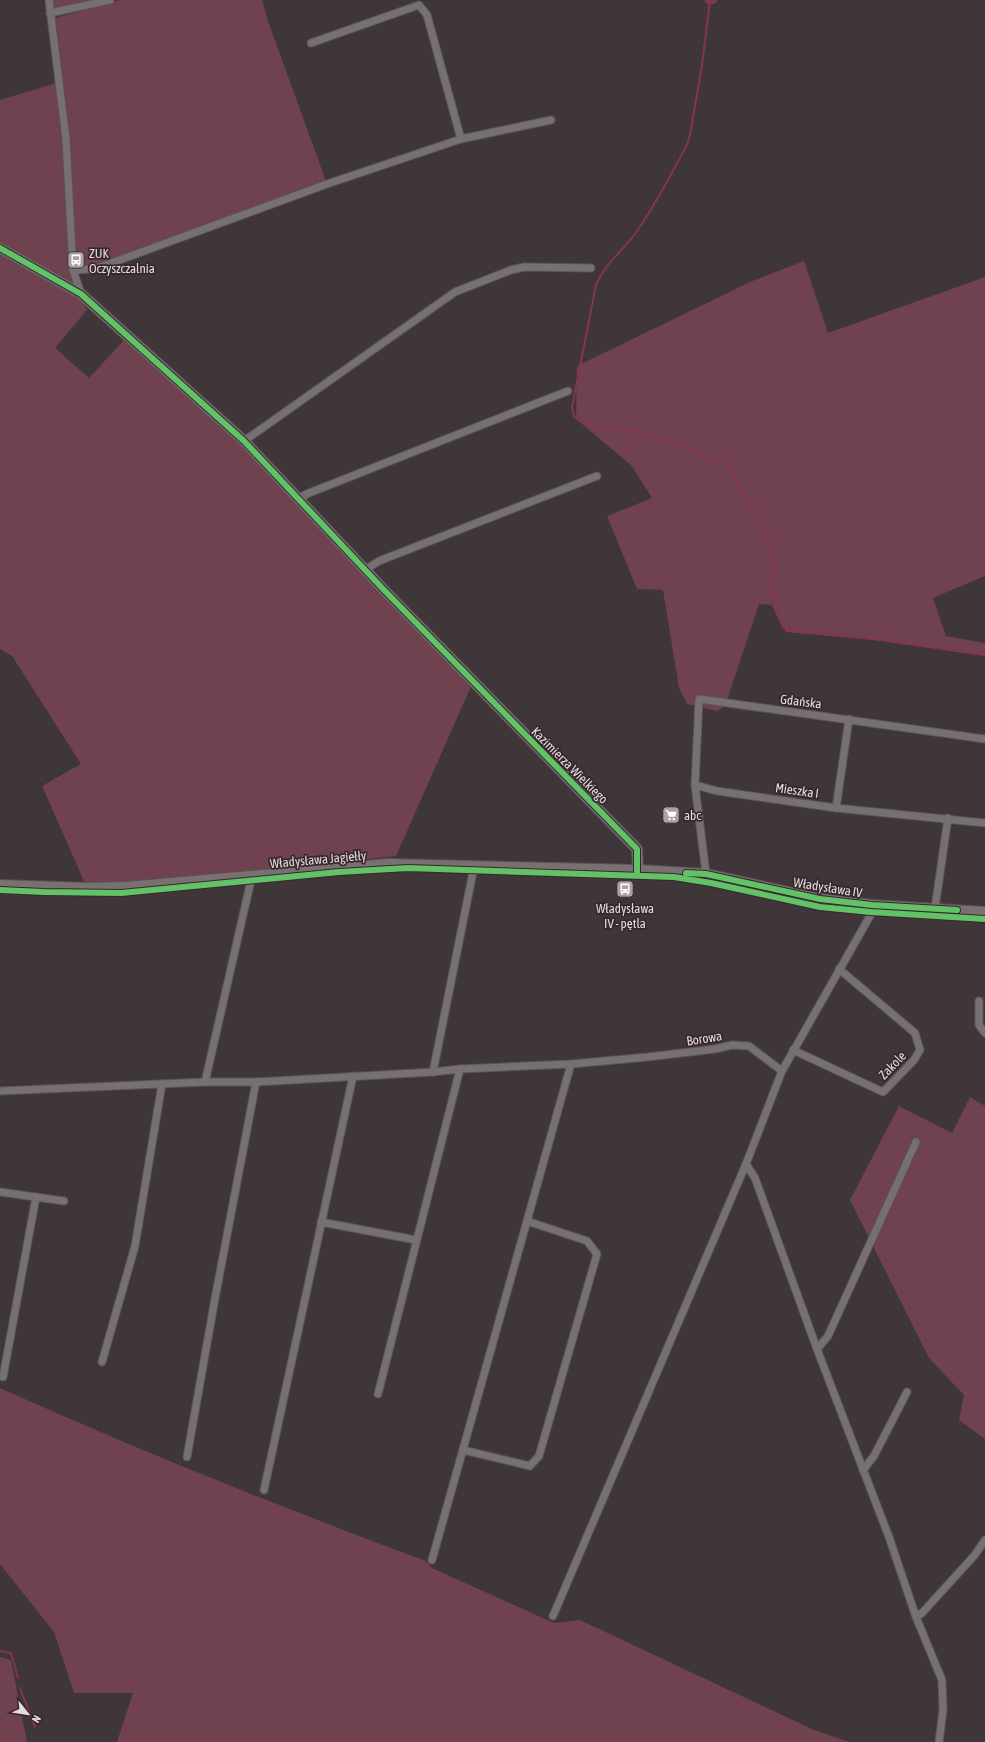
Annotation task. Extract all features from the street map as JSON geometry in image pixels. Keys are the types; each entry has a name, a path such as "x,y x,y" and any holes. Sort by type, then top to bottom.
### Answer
{"street":[{"path":"49,0 66,140 73,270 81,294"},
{"path":"50,13 110,0"},
{"path":"311,43 419,2 427,15 461,139"},
{"path":"73,270 95,269 327,184 461,139 551,120"},
{"name":"Kazimierza Wielkiego","path":"0,248 81,294 244,441 365,570 637,849 638,870"},
{"path":"244,441 455,292 511,270 524,267 591,268"},
{"path":"299,498 568,391"},
{"path":"365,570 379,561 597,476"},
{"name":"Gdańska","path":"695,785 699,699 985,739"},
{"path":"836,808 849,719"},
{"path":"695,785 706,874"},
{"name":"Mieszka I","path":"695,785 717,791 836,808 948,818 985,823"},
{"path":"935,908 948,818"},
{"name":"Władysława Jagiełły","path":"0,885 80,888 119,887 388,864 638,870"},
{"path":"433,1072 474,866"},
{"name":"Władysława IV","path":"638,870 706,874 820,898 872,905 985,912"},
{"path":"205,1082 252,876"},
{"path":"553,1616 746,1164 782,1071 870,916 872,905"},
{"name":"Zakole","path":"793,1050 883,1092 914,1060 920,1050 916,1033 839,970"},
{"path":"979,1001 978,1025 985,1033"},
{"name":"Borowa","path":"0,1091 205,1082 256,1082 433,1072 460,1069 571,1064 648,1058 715,1049 732,1045 749,1046 782,1071"},
{"path":"432,1560 571,1064"},
{"path":"378,1394 460,1069"},
{"path":"264,1490 353,1076"},
{"path":"187,1457 256,1082"},
{"path":"102,1362 135,1246 162,1084"},
{"path":"816,1349 828,1336 916,1142"},
{"path":"746,1164 755,1178 816,1349 863,1470 916,1617 942,1680 943,1710 939,1742"},
{"path":"0,1192 36,1196 64,1202"},
{"path":"3,1377 36,1196"},
{"path":"463,1450 530,1466 538,1456 589,1284 597,1254 587,1241 527,1221"},
{"path":"321,1222 416,1240"},
{"path":"863,1470 874,1456 907,1392"},
{"path":"916,1617 974,1556 985,1540"}],"shaded area":[{"path":"52,0 96,0 53,10"},
{"path":"120,0 262,0 268,21 327,184 76,273 75,289 87,310 55,348 89,378 124,340 244,441 473,682 396,856 127,887 87,888 42,786 81,764 12,656 0,649 0,100 63,81 56,18"},
{"path":"804,261 828,333 985,277 985,576 933,598 946,636 985,643 985,656 873,640 786,632 773,605 759,604 725,706 717,711 687,704 679,688 663,590 637,589 607,516 652,498 631,465 576,419 577,366 750,282"},
{"path":"970,1097 985,1106 985,1439 959,1420 964,1395 929,1358 850,1200 899,1106 952,1133"},
{"path":"0,1388 212,1478 426,1561 432,1568 554,1623 580,1620 814,1730 849,1742 117,1742 133,1693 74,1693 54,1632 0,1564"},
{"path":"0,1657 11,1660 27,1742 0,1742"}],"waterway":[{"path":"710,1 702,65 687,145 644,221 632,238 604,270 596,285 572,407 574,417 590,426 632,431 680,445 726,464 733,472 768,538 774,566 773,605 783,627 788,629 893,641 985,655"},
{"path":"0,1651 11,1653 18,1678"},
{"path":"20,1688 35,1727"}],"cycle path":[{"path":"0,248 81,294 244,441 384,590 637,849 637,875"},
{"path":"0,890 121,893 339,872 408,868 674,877 711,883 820,907 871,912 985,919"},
{"path":"686,873 706,874 820,899 872,905 957,910"}],"place":[{"name":"ZUK Oczyszczalnia","path":"76,260"},
{"name":"abc","path":"671,815"},
{"name":"Władysława IV - pętla","path":"625,889"}]}
